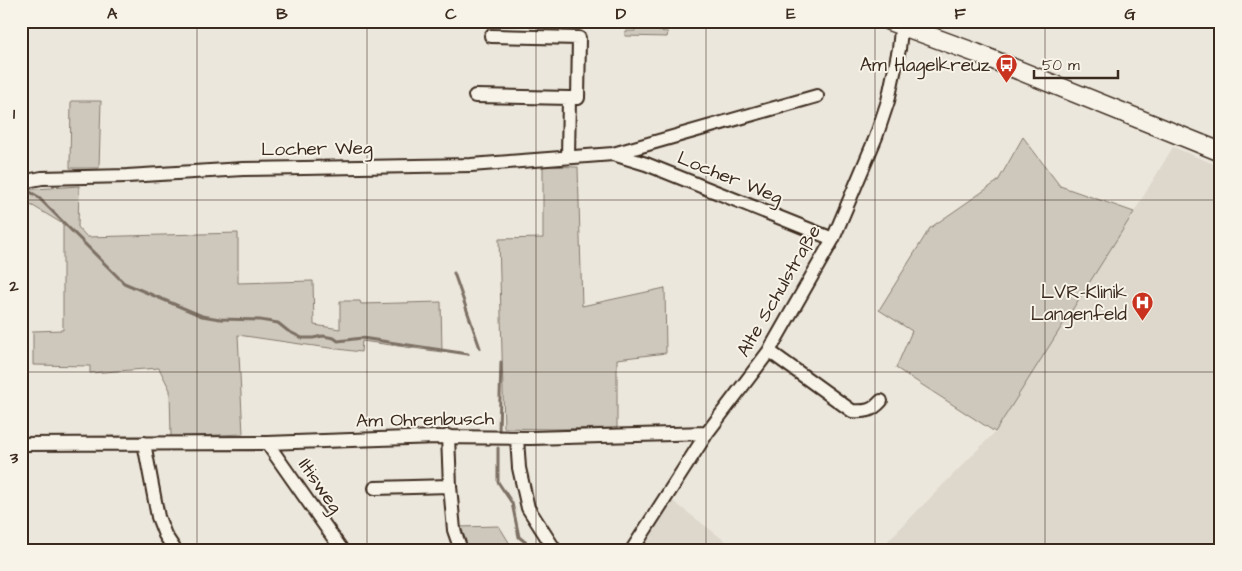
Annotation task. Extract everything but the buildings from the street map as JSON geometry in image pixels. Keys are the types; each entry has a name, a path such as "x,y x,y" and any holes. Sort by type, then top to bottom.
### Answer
{"main road":[{"path":"898,22 1221,152"}],"street":[{"name":"Alte Schulstraße","path":"632,550 707,433 769,351 833,239 876,137 888,101 899,49 898,22"},
{"path":"475,96 578,98 579,38 491,36"},
{"name":"Locher Weg","path":"21,182 42,178 127,176 243,169 471,165 613,154 817,96"},
{"path":"568,158 569,98"},
{"name":"Locher Weg","path":"613,154 646,164 833,239"},
{"path":"769,351 852,411 864,412 876,407 881,401"},
{"name":"Am Ohrenbusch","path":"21,444 267,443 448,436 516,438 707,433"},
{"path":"448,436 454,530 461,550"},
{"path":"516,438 519,468 528,508 555,550"},
{"path":"144,443 158,517 165,535 175,550"},
{"name":"Iltisweg","path":"267,443 342,550"},
{"path":"375,488 450,486"}],"shaded area":[{"path":"637,21 656,21 658,31 668,32 667,37 625,36 625,31 635,31"},
{"path":"71,101 101,101 99,168 70,168"},
{"path":"1023,137 1060,186 1134,212 995,432 896,368 912,331 879,310 930,228 998,181"},
{"name":"LVR-Klinik Langenfeld","path":"1173,147 1221,167 1221,550 879,550 995,432"},
{"path":"543,166 578,167 582,306 665,288 666,353 617,359 617,428 504,428 499,239 543,238"},
{"path":"79,186 78,227 87,237 238,233 238,283 313,281 314,325 340,329 340,301 360,301 361,304 441,302 442,352 362,341 361,352 238,335 243,434 171,437 170,390 159,368 90,373 90,366 33,365 33,331 63,330 63,224 33,206 21,204 21,190"},
{"path":"670,499 737,550 639,550"},
{"path":"499,526 510,544 505,550 466,550 459,527"}],"waterway":[{"path":"21,190 25,189 37,196 124,283 202,316 278,323 302,338 323,336 334,338 338,341 362,338 468,354"},
{"path":"454,273 480,348"},
{"path":"499,431 501,362"},
{"path":"498,448 498,482 512,503 519,537 535,550"}],"place":[{"name":"Am Hagelkreuz","path":"1006,84"},
{"name":"LVR-Klinik Langenfeld","path":"1143,322"}]}
